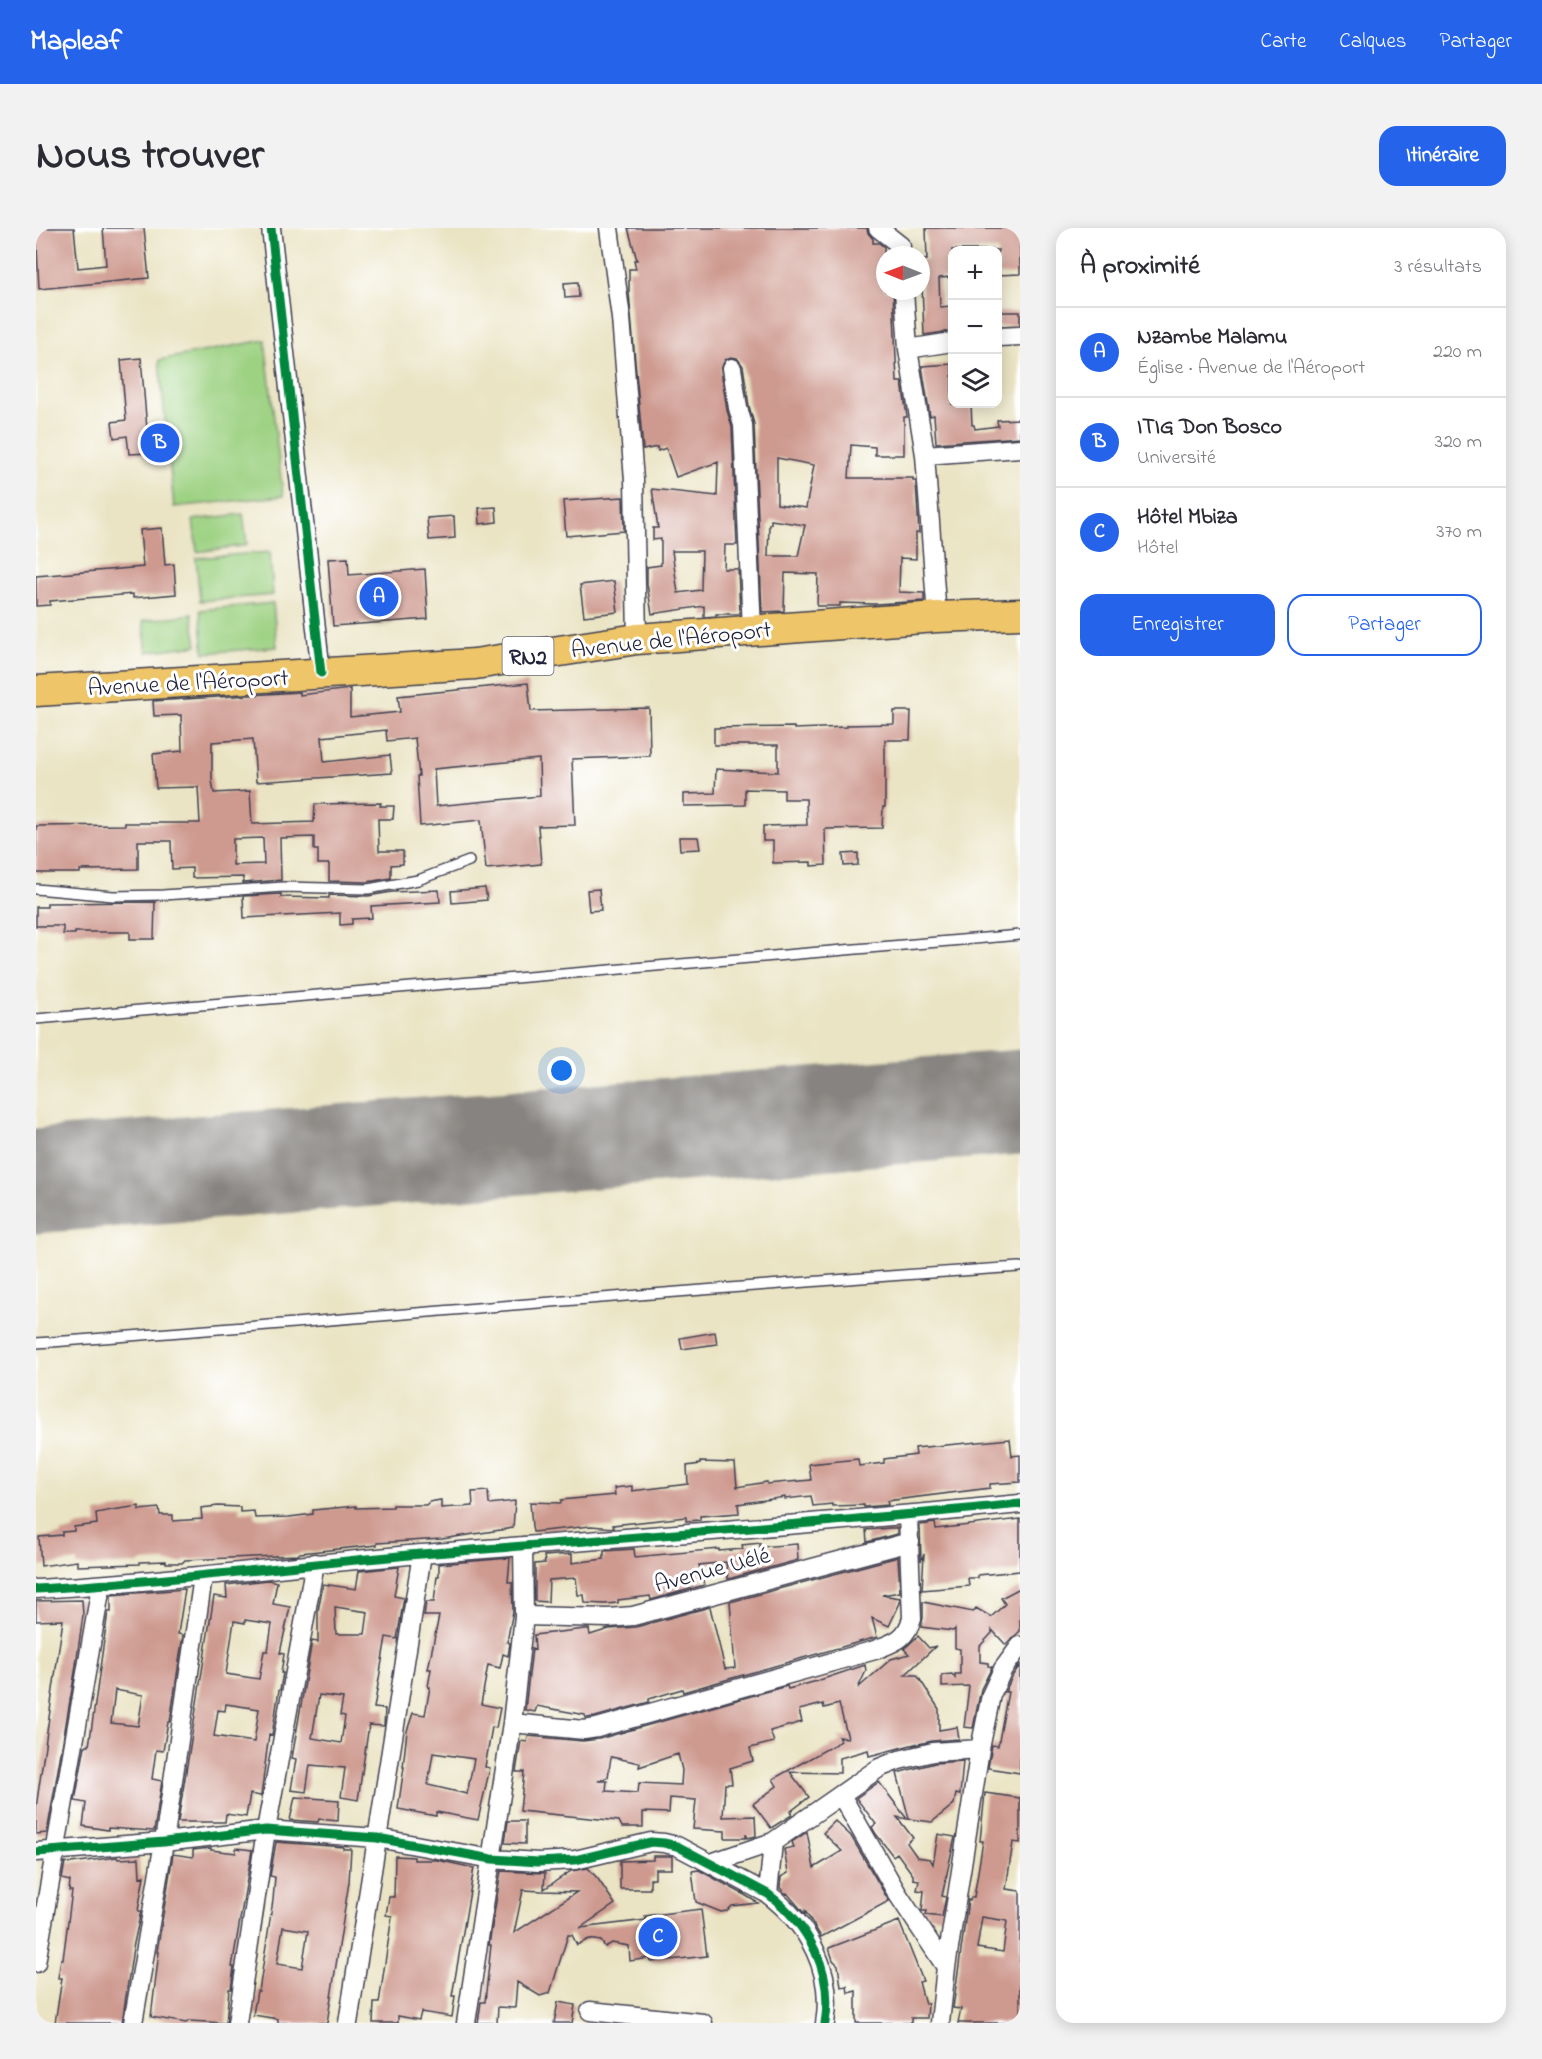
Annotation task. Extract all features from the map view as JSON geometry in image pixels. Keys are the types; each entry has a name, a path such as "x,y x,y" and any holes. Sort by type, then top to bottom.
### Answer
{"highway":[{"name":"Avenue de l'Aéroport","path":"36,691 475,664 637,639 937,617 1020,614"}],"street":[{"path":"272,228 321,674"},
{"path":"609,228 621,318 634,480 637,639"},
{"path":"878,228 900,243"},
{"path":"905,300 908,349 925,455 937,617"},
{"path":"1002,337 1020,336"},
{"path":"908,349 948,343"},
{"path":"732,368 743,425 752,630"},
{"path":"925,455 1020,448"},
{"path":"36,1589 101,1586 203,1577 315,1563 908,1516 1020,1504"},
{"path":"512,1723 584,1730 597,1728 875,1650 902,1638 909,1630 912,1618 908,1516"},
{"name":"Avenue Uélé","path":"524,1616 608,1618 633,1616 910,1542"},
{"path":"466,2023 512,1723 524,1616 523,1546"},
{"path":"348,2023 422,1554"},
{"path":"237,2023 266,1830 315,1563"},
{"path":"133,2023 164,1842 203,1577"},
{"path":"36,1963 101,1586"},
{"path":"940,2023 946,1966 980,1749 996,1682 1020,1646"},
{"path":"711,1863 773,1842 870,1774 899,1760 933,1752 980,1749"},
{"path":"841,1795 897,1893 946,1966"},
{"path":"36,1852 164,1842 266,1830 377,1838 492,1859 556,1862 651,1842 677,1846 768,1894 781,1904 800,1925 816,1950 825,1978 828,2004 825,2023"},
{"path":"768,1894 773,1842"},
{"path":"590,2012 703,2023"}],"lane":[{"path":"36,889 113,896 282,887 368,890 418,880 469,861"},
{"path":"36,1018 1020,935"},
{"path":"36,1344 367,1319 870,1276 1020,1267"}],"green space":[{"path":"265,340 283,496 174,507 159,360"},
{"path":"243,514 247,545 197,552 193,520"},
{"path":"270,552 273,595 200,601 196,558"},
{"path":"273,603 277,647 204,653 200,610"},
{"path":"192,614 197,645 147,652 143,621"}],"building":[{"path":"36,228 74,228 78,268 106,265 103,228 144,228 149,278 39,289"},
{"path":"628,228 867,228 873,243 883,246 876,246 876,300 893,300 897,382 902,382 907,417 904,417 904,455 875,455 875,447 851,445 849,478 913,478 913,481 916,481 919,533 916,533 916,559 900,558 899,592 924,593 924,601 875,604 840,603 840,606 817,606 818,574 785,573 784,611 762,612 754,424 743,366 737,358 731,357 725,360 721,370 732,427 737,545 725,545 724,569 738,569 740,614 716,614 716,616 704,617 704,606 652,614 647,567 661,565 661,539 653,540 653,528 658,528 652,489 717,496 718,462 676,477 666,448 658,451 657,447 643,450 629,293 629,269 636,269 634,260 637,260","holes":["777,458 814,465 806,508 777,504","771,520 805,525 798,556 768,556","672,551 702,551 701,590 678,593"]},
{"path":"926,228 1020,228 1020,274 1002,275 1002,246 948,246 948,277 939,278 940,307 948,306 948,332 924,335 923,300 930,300 930,246 927,246"},
{"path":"578,282 579,297 565,298 564,283"},
{"path":"1002,312 1020,312 1020,325 1002,326"},
{"path":"141,358 149,453 129,454 127,436 114,438 112,422 126,420 121,360"},
{"path":"948,364 948,408 971,408 972,425 975,429 998,426 997,420 1020,419 1020,437 936,443 934,415 930,416 922,366"},
{"path":"623,497 624,531 566,536 563,501"},
{"path":"496,507 497,522 480,524 479,508"},
{"path":"454,516 455,538 429,540 427,518"},
{"path":"162,528 165,565 174,564 176,594 133,598 133,594 50,601 50,605 36,606 36,576 143,567 140,530"},
{"path":"348,558 349,575 425,569 428,619 333,626 328,559"},
{"path":"614,581 618,612 584,616 580,585"},
{"path":"528,683 531,711 649,708 650,756 572,759 575,825 538,826 541,864 486,869 481,820 420,826 417,776 419,776 415,738 387,741 386,730 322,737 324,762 390,755 392,773 256,782 253,739 212,742 214,793 250,791 252,824 314,822 315,804 381,803 380,806 394,806 393,819 378,819 379,851 403,851 403,864 391,865 391,878 367,882 329,881 329,864 318,864 318,850 314,850 314,837 280,838 281,880 243,883 243,877 192,878 192,868 172,869 171,841 138,841 138,869 36,873 36,826 200,823 198,787 156,788 153,754 182,751 181,715 154,716 153,701 300,692 300,695 350,689 350,717 400,712 398,696","holes":["539,759 540,796 436,806 434,769","263,838 264,864 233,865 233,839"]},
{"path":"894,711 911,711 910,740 885,740 885,807 883,807 882,828 825,829 826,865 811,866 811,862 773,863 773,841 763,841 763,826 807,825 806,799 784,799 784,790 745,789 745,805 684,806 684,794 715,793 716,769 778,772 778,745 714,745 714,728 794,727 794,729 894,724"},
{"path":"679,837 698,837 700,849 680,850"},
{"path":"858,853 858,865 844,866 843,854"},
{"path":"485,888 487,900 452,903 451,891"},
{"path":"599,889 601,910 589,911 587,890"},
{"path":"439,890 440,902 371,906 372,918 352,919 352,924 340,925 340,913 244,918 243,896 281,894 281,897 329,898 329,895 368,896 392,892"},
{"path":"155,902 154,939 130,939 130,932 63,934 63,926 36,926 36,907 47,907 47,903"},
{"path":"715,1332 717,1344 682,1349 680,1338"},
{"path":"1010,1439 1012,1456 1020,1455 1020,1482 990,1484 990,1488 887,1501 888,1505 864,1507 864,1505 832,1506 832,1504 813,1506 811,1496 785,1499 785,1497 738,1504 739,1513 700,1516 700,1520 686,1521 686,1517 613,1525 614,1528 591,1526 533,1532 530,1502 561,1503 561,1500 615,1495 614,1488 632,1486 632,1491 688,1484 687,1466 700,1464 700,1462 735,1463 737,1487 767,1482 767,1484 811,1480 809,1464 858,1459 859,1466 884,1463 884,1459 916,1455 915,1448"},
{"path":"488,1491 489,1504 515,1501 513,1528 442,1539 377,1543 377,1545 298,1555 185,1560 182,1563 166,1563 166,1561 77,1566 77,1561 41,1566 39,1537 62,1535 62,1532 74,1531 74,1527 97,1524 96,1513 112,1510 139,1506 139,1510 159,1508 160,1515 173,1515 173,1521 202,1519 201,1508 218,1506 240,1507 240,1512 254,1511 255,1518 289,1517 313,1514 313,1510 356,1506 356,1508 426,1505 429,1502 441,1500 441,1508 473,1506 472,1492"},
{"path":"1020,1519 1020,1571 978,1575 978,1578 968,1578 969,1586 922,1590 924,1554 921,1561 920,1525 935,1523 936,1529"},
{"path":"897,1528 897,1534 867,1542 866,1530"},
{"path":"760,1543 760,1547 797,1544 798,1560 728,1579 726,1562 699,1565 704,1585 651,1600 650,1596 618,1600 618,1603 585,1603 584,1595 578,1595 576,1578 549,1580 548,1602 535,1601 535,1564 545,1563 544,1556 572,1554 572,1563 604,1559 604,1551 634,1549 635,1557 743,1549 742,1545"},
{"path":"898,1557 900,1592 882,1595 900,1598 900,1603 889,1626 872,1618 877,1637 683,1692 682,1689 649,1699 649,1702 595,1717 586,1718 585,1715 537,1706 535,1712 525,1710 532,1649 535,1650 534,1635 589,1629 590,1635 609,1629 636,1627 710,1607 725,1669 735,1668 730,1602"},
{"path":"510,1558 508,1582 512,1582 513,1611 507,1642 510,1643 508,1656 503,1654 500,1668 488,1665 481,1704 500,1708 496,1728 492,1727 485,1767 490,1768 478,1820 436,1812 436,1816 398,1809 407,1731 413,1713 425,1715 430,1687 428,1687 431,1669 428,1669 439,1616 424,1616 426,1602 434,1602 439,1564","holes":["433,1753 474,1759 467,1794 428,1785"]},
{"path":"399,1567 394,1596 404,1598 397,1639 386,1637 374,1708 385,1709 384,1726 369,1725 358,1800 341,1797 345,1768 310,1765 306,1792 291,1790 296,1759 292,1758 312,1641 318,1642 318,1611 323,1584 356,1589 359,1571","holes":["335,1607 368,1612 365,1634 336,1634","319,1695 343,1698 340,1715 345,1716 341,1743 312,1738"]},
{"path":"268,1580 277,1582 273,1604 290,1607 280,1653 284,1654 281,1673 283,1673 272,1735 269,1734 261,1796 250,1794 246,1817 226,1814 225,1822 178,1822 214,1596 227,1598 226,1585","holes":["245,1620 272,1624 268,1651 264,1651 259,1679 226,1674 234,1621 245,1623","226,1704 259,1709 254,1742 214,1736 218,1710 225,1711"]},
{"path":"1020,1588 1020,1631 1006,1645 992,1630 980,1646 980,1662 988,1663 988,1666 992,1667 981,1689 973,1728 964,1727 969,1686 942,1687 942,1675 952,1674 955,1678 955,1674 960,1674 960,1649 955,1648 955,1629 953,1631 921,1627 923,1602 973,1612 976,1608 991,1617 1005,1604 1001,1598"},
{"path":"185,1589 178,1634 183,1635 170,1722 168,1722 163,1751 156,1750 152,1779 162,1781 154,1831 108,1828 108,1830 83,1826 86,1803 75,1801 85,1746 89,1746 108,1612 111,1612 111,1595","holes":["115,1690 143,1695 138,1726 111,1723"]},
{"path":"82,1600 83,1615 75,1672 47,1833 36,1834 36,1808 63,1620 36,1621 36,1601"},
{"path":"918,1636 929,1648 936,1646 905,1675 917,1675 939,1709 939,1730 957,1727 959,1739 915,1744 869,1756 868,1750 840,1758 840,1773 790,1772 809,1797 790,1812 792,1815 771,1828 753,1804 777,1786 773,1779 841,1741 839,1737 848,1738 839,1704 824,1708 823,1704 799,1710 802,1722 770,1731 774,1742 750,1748 753,1761 730,1768 732,1784 725,1784 723,1817 755,1816 756,1836 748,1838 746,1834 746,1838 725,1838 725,1831 693,1829 696,1800 670,1798 669,1813 643,1812 643,1827 622,1827 619,1821 520,1811 524,1772 516,1772 521,1741 527,1742 528,1736 583,1741 599,1739 787,1686 788,1689 817,1681 865,1665 866,1671 858,1688 891,1659 909,1654 904,1649","holes":["678,1754 682,1770 681,1785 639,1783 638,1793 606,1791 607,1781 598,1781 608,1777 611,1757 640,1763 639,1767"]},
{"path":"1020,1665 1020,1773 988,1768 992,1745 998,1746 1008,1692 1005,1692"},
{"path":"963,1761 960,1795 956,1794 954,1804 932,1822 909,1819 897,1773 935,1763"},
{"path":"879,1782 907,1819 897,1817 913,1838 907,1843 917,1857 930,1859 933,1864 938,1834 955,1837 942,1896 946,1897 942,1917 926,1915 927,1911 922,1911 924,1891 917,1890 919,1880 913,1879 913,1875 897,1853 893,1856 876,1834 872,1827 876,1824 856,1798"},
{"path":"985,1793 1020,1798 1020,1843 1013,1842 1006,1889 1020,1891 1020,2023 958,2023 961,2009 953,2008 968,1900 974,1897 983,1841 980,1841","holes":["982,1917 1007,1921 1003,1952 977,1948"]},
{"path":"295,1797 339,1800 338,1821 290,1820"},
{"path":"508,1821 525,1821 525,1844 505,1843"},
{"path":"835,1821 851,1836 889,1901 821,1937 805,1911 805,1914 780,1888 781,1877 788,1873 784,1849 794,1847 792,1842 807,1832 814,1868 842,1851 823,1833"},
{"path":"276,1842 351,1849 349,1882 327,2023 278,2023 278,2019 253,2015 273,1900 275,1877 270,1876","holes":["283,1927 308,1931 302,1968 277,1964"]},
{"path":"211,1848 211,1850 236,1853 236,1848 252,1850 232,1967 234,1967 231,1989 229,1989 226,2023 189,2021 186,2023 151,2017 159,1952 157,1952 173,1854 193,1857 193,1850"},
{"path":"395,1856 414,1857 414,1860 437,1860 474,1868 452,1996 455,1996 452,2017 421,2012 419,2020 398,2016 398,2023 373,2023 374,2003 379,2003 392,1916 386,1915 389,1897 394,1897"},
{"path":"653,1856 672,1856 672,1869 655,1869 655,1879 650,1879 650,1889 620,1889 620,1861 653,1860"},
{"path":"117,1857 118,1859 139,1858 140,1877 144,1876 138,1911 141,1911 122,2023 55,2023 62,1978 58,1978 61,1959 63,1959 72,1891 69,1891 70,1881 62,1879 65,1862"},
{"path":"588,1868 615,1904 580,1928 646,1920 645,1916 701,1909 707,1956 651,1962 650,1958 630,1961 629,1946 612,1943 605,1947 601,1941 589,1939 577,1945 572,1935 568,1935 550,1993 540,1996 517,1982 515,2008 498,2007 497,2023 478,2023 481,2002 485,2002 491,1945 489,1945 501,1871 545,1873 544,1889 571,1871","holes":["523,1890 577,1892 514,1933"]},
{"path":"699,1870 758,1903 732,1906 727,1911 721,1912 696,1902 692,1871"},
{"path":"899,1921 923,1981 919,1982 925,2004 928,2004 927,2018 911,2018 911,2023 856,2023 856,1991 848,1993 847,1986 841,1987 838,1965 833,1960 829,1948"},
{"path":"558,2002 575,2005 572,2023 554,2023"}],"runway":[{"path":"36,1181 1020,1102"}],"cycle path":[{"path":"271,228 321,673"},
{"path":"36,1589 1020,1504"},
{"path":"36,1852 164,1842 266,1830 377,1838 492,1859 538,1862 575,1860 651,1842 664,1843 677,1846 768,1894 783,1906 806,1935 822,1968 827,2004 825,2023"}],"place":[{"name":"ITIG Don Bosco","path":"160,443"},
{"name":"Nzambe Malamu","path":"379,597"},
{"name":"Hôtel Mbiza","path":"658,1937"}]}
